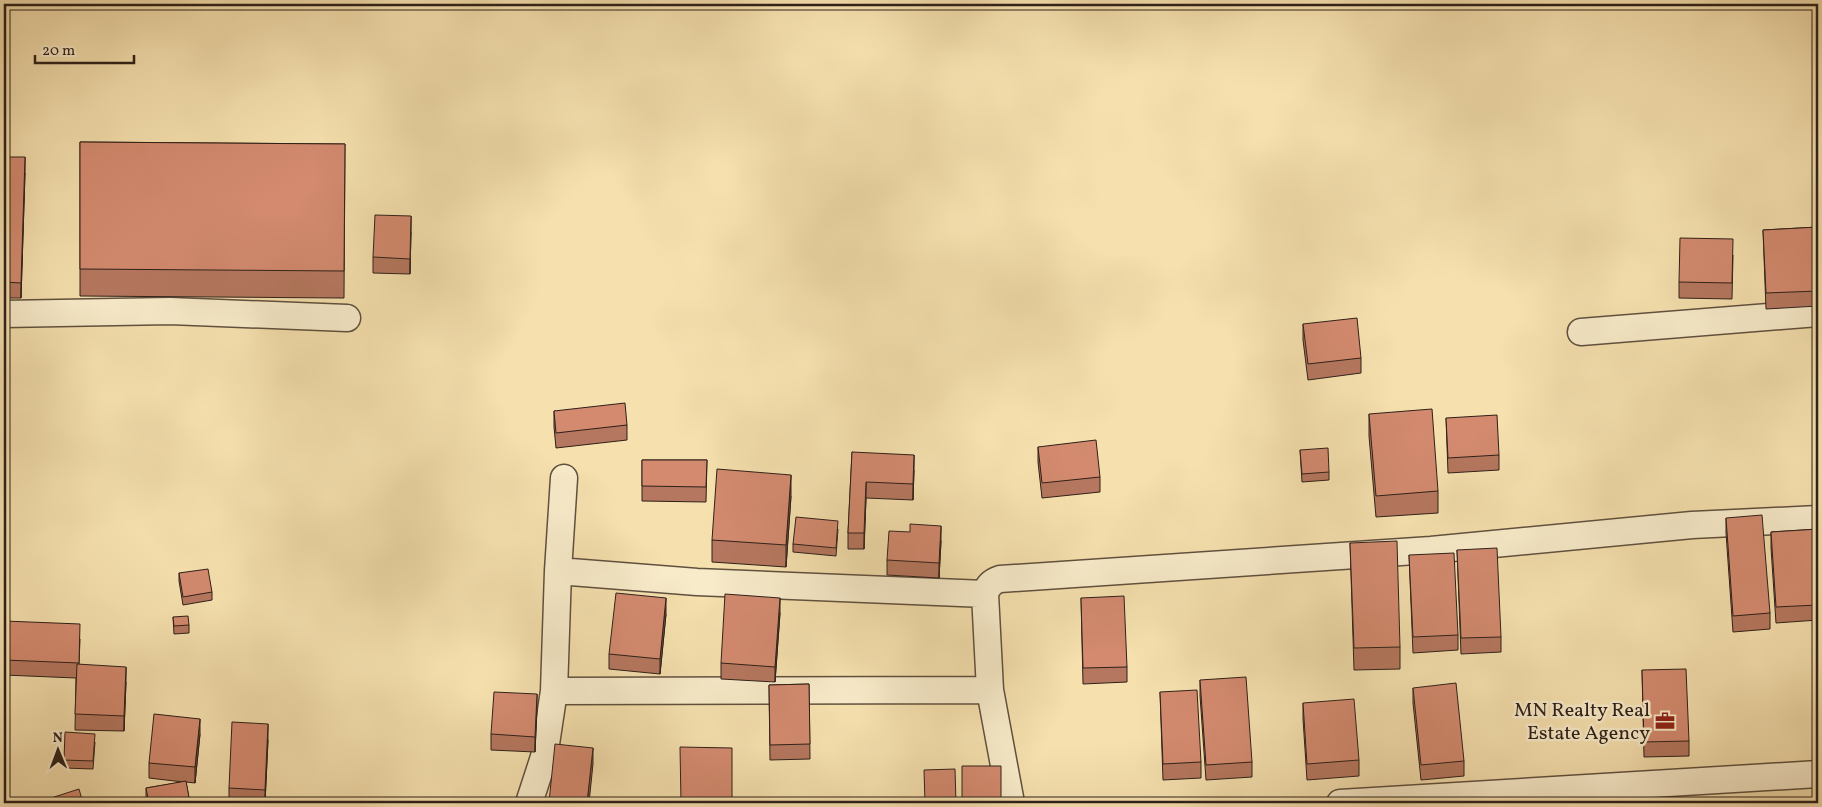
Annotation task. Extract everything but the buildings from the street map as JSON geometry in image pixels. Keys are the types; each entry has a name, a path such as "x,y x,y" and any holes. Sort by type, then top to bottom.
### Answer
{"street":[{"path":"4,314 170,311 346,318"},
{"path":"1581,332 1818,314"},
{"path":"529,803 544,757 554,691 558,571 564,478"},
{"path":"1011,803 990,690 985,594 988,587 994,581 1000,579 1431,550 1692,525 1818,519"},
{"path":"558,571 697,582 985,594"},
{"path":"554,691 990,690"},
{"path":"1340,803 1818,774"}],"place":[{"name":"MN Realty Real Estate Agency","path":"1665,721"}]}
